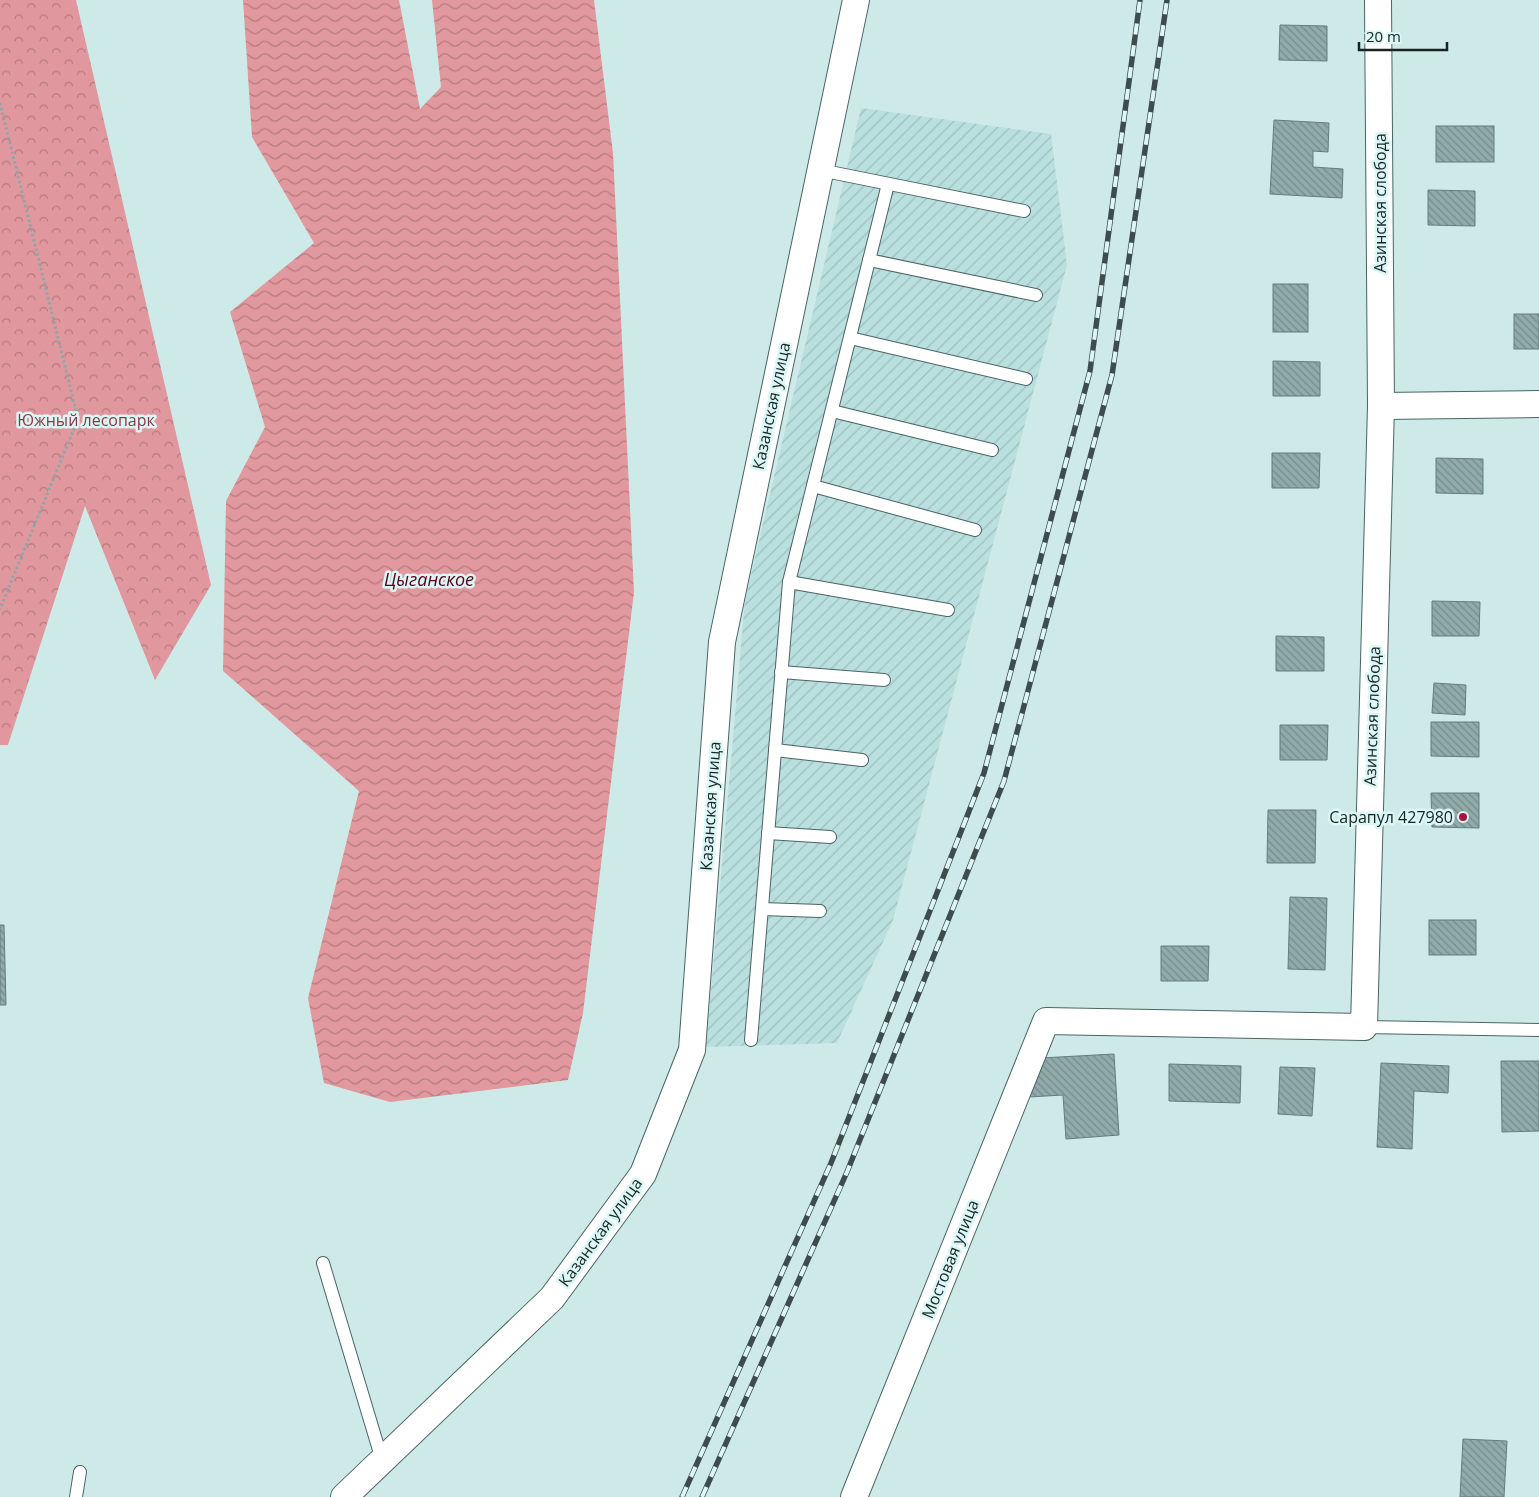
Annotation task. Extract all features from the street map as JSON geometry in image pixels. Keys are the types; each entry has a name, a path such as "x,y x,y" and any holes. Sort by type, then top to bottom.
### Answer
{"street":[{"name":"Казанская улица","path":"344,1497 552,1298 643,1174 692,1050 722,642 856,0"},
{"name":"Азинская слобода","path":"1364,1027 1381,406 1378,0"},
{"path":"1381,406 1539,404"},
{"name":"Мостовая улица","path":"854,1497 1046,1021 1364,1027"}],"lane":[{"path":"820,170 1024,211"},
{"path":"751,1040 789,582 888,184"},
{"path":"869,260 1036,296"},
{"path":"850,338 1026,380"},
{"path":"832,411 992,450"},
{"path":"813,486 975,530"},
{"path":"789,582 948,610"},
{"path":"781,672 884,680"},
{"path":"775,750 862,760"},
{"path":"768,833 830,836"},
{"path":"762,908 820,912"},
{"path":"1364,1027 1539,1030"},
{"path":"323,1263 382,1460"},
{"path":"76,1497 80,1472"}],"path":[{"path":"0,103 78,419 0,609"}],"shaded area":[{"path":"861,108 1051,134 1067,265 893,920 837,1043 706,1047 745,600"}],"green space":[{"name":"Южный лесопарк","path":"0,0 76,0 211,585 155,680 85,506 8,745 0,745"}],"water":[{"name":"Цыганское","path":"243,0 399,0 420,109 441,87 432,0 594,0 613,153 634,592 583,1013 568,1080 390,1102 324,1083 308,998 359,791 223,671 226,501 265,427 230,312 314,243 252,137"}],"building":[{"path":"1280,25 1327,26 1327,61 1279,60"},
{"path":"1274,120 1329,123 1328,152 1313,151 1313,167 1343,169 1342,198 1270,194"},
{"path":"1436,126 1494,126 1494,162 1436,162"},
{"path":"1428,190 1475,191 1475,226 1428,225"},
{"path":"1273,284 1308,284 1308,332 1273,332"},
{"path":"1514,314 1539,314 1539,349 1514,349"},
{"path":"1273,361 1320,362 1320,396 1273,396"},
{"path":"1272,453 1320,453 1319,488 1272,488"},
{"path":"1436,458 1483,459 1483,494 1436,493"},
{"path":"1432,601 1480,602 1479,636 1432,636"},
{"path":"1276,636 1324,637 1324,671 1276,671"},
{"path":"1434,683 1466,685 1465,715 1432,713"},
{"path":"1431,722 1479,722 1479,757 1431,756"},
{"path":"1280,725 1328,725 1327,760 1280,760"},
{"path":"1431,793 1479,793 1479,828 1432,827"},
{"path":"1268,810 1316,810 1315,863 1267,863"},
{"path":"1290,897 1327,898 1325,970 1288,969"},
{"path":"1429,920 1476,920 1476,955 1429,955"},
{"path":"0,925 4,925 6,1005 0,1005"},
{"path":"1161,946 1209,946 1208,981 1161,981"},
{"path":"1114,1054 1119,1135 1066,1139 1063,1095 1029,1097 1041,1058"},
{"path":"1501,1061 1539,1061 1539,1131 1502,1132"},
{"path":"1381,1063 1449,1066 1448,1093 1414,1091 1412,1149 1377,1147"},
{"path":"1169,1064 1241,1066 1240,1103 1169,1101"},
{"path":"1280,1067 1315,1068 1312,1116 1278,1114"},
{"path":"1463,1439 1507,1441 1504,1497 1460,1497"}],"railway":[{"path":"682,1497 831,1163 984,773 1090,371 1140,0"},
{"path":"702,1497 847,1172 1004,781 1112,375 1167,0"}],"place":[{"name":"Сарапул 427980","path":"1463,817"}]}
